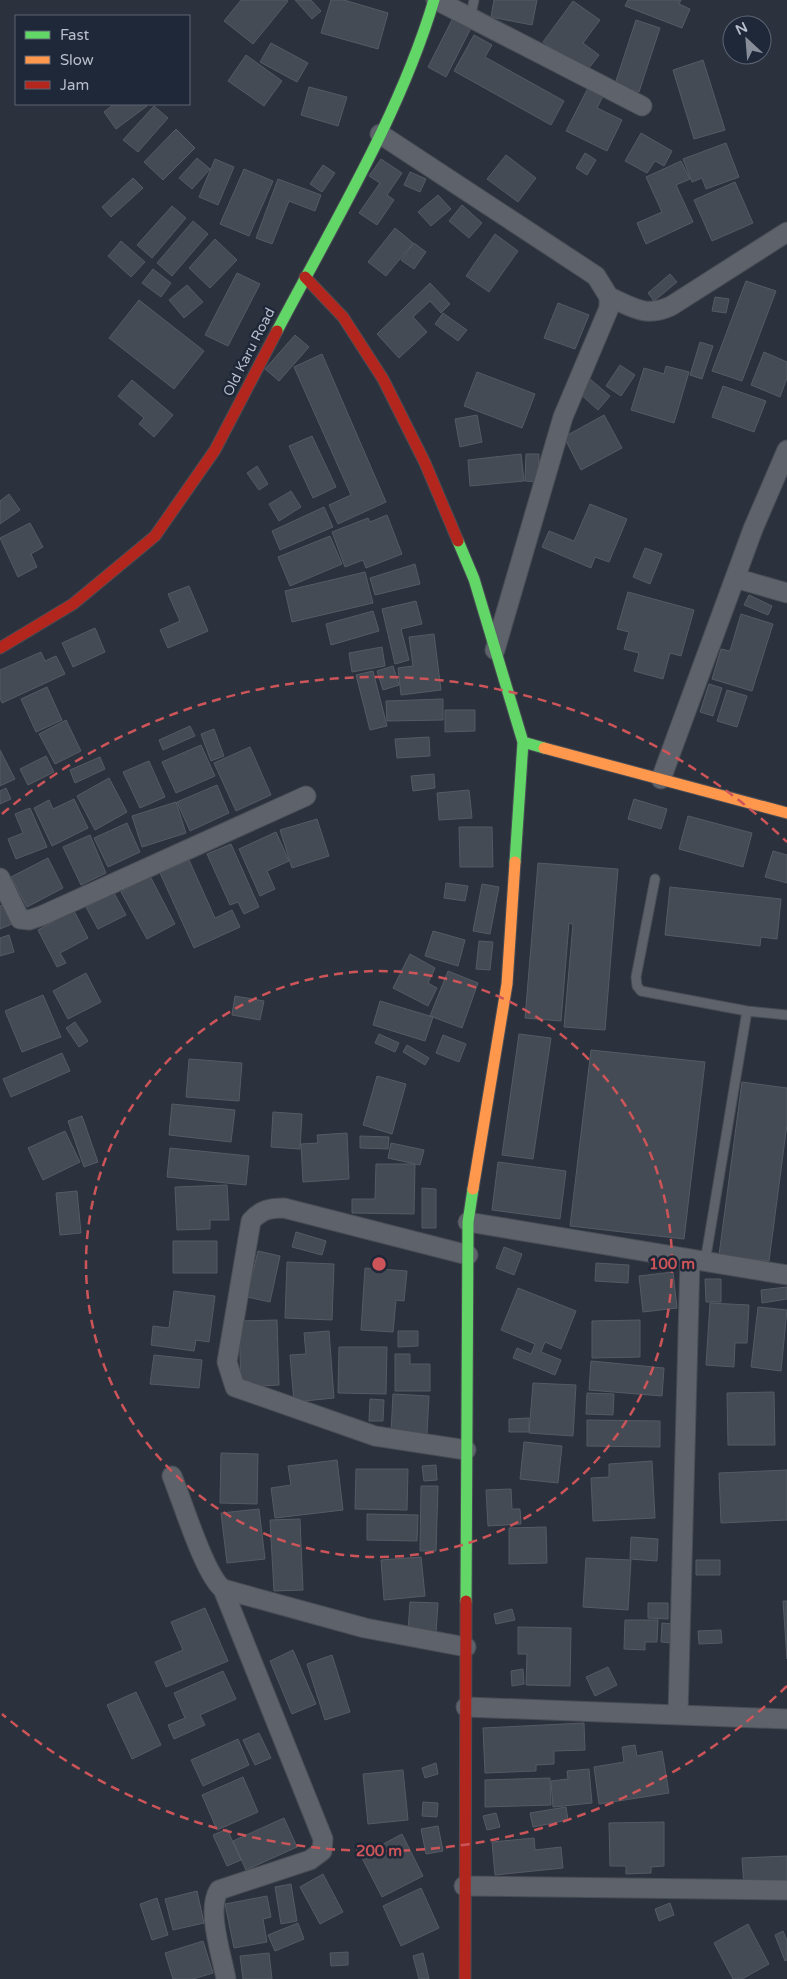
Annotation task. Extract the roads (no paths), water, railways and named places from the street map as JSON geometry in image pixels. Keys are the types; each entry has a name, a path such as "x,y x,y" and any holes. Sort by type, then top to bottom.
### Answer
{"street":[{"path":"435,0 642,106"},
{"name":"Old Karu Road","path":"0,648 73,604 155,536 194,483 215,450 380,134 415,55 435,0"},
{"path":"380,134 596,276 609,296 610,308 563,417 496,650"},
{"path":"609,296 646,312 658,312 671,306 787,232"},
{"path":"305,277 343,317 382,379 425,463 474,579 522,742 507,984 468,1222 465,1979"},
{"path":"661,779 735,578 787,450"},
{"path":"735,578 787,593"},
{"path":"522,742 787,813"},
{"path":"0,878 20,919 35,918 306,796"},
{"path":"466,1450 375,1436 235,1387 227,1362 251,1221 258,1213 269,1208 284,1208 468,1255"},
{"path":"468,1222 787,1275"},
{"path":"678,1714 697,1260"},
{"path":"172,1476 207,1564 216,1582 223,1589 323,1839 322,1850 310,1860 219,1890 214,1898 213,1910 226,1979"},
{"path":"223,1589 365,1628 466,1647"},
{"path":"466,1707 787,1718"},
{"path":"464,1886 787,1890"}],"lane":[{"path":"470,19 474,0"},
{"path":"656,879 636,977 637,986 641,991 747,1011 787,1015"},
{"path":"697,1260 747,1011"}]}
